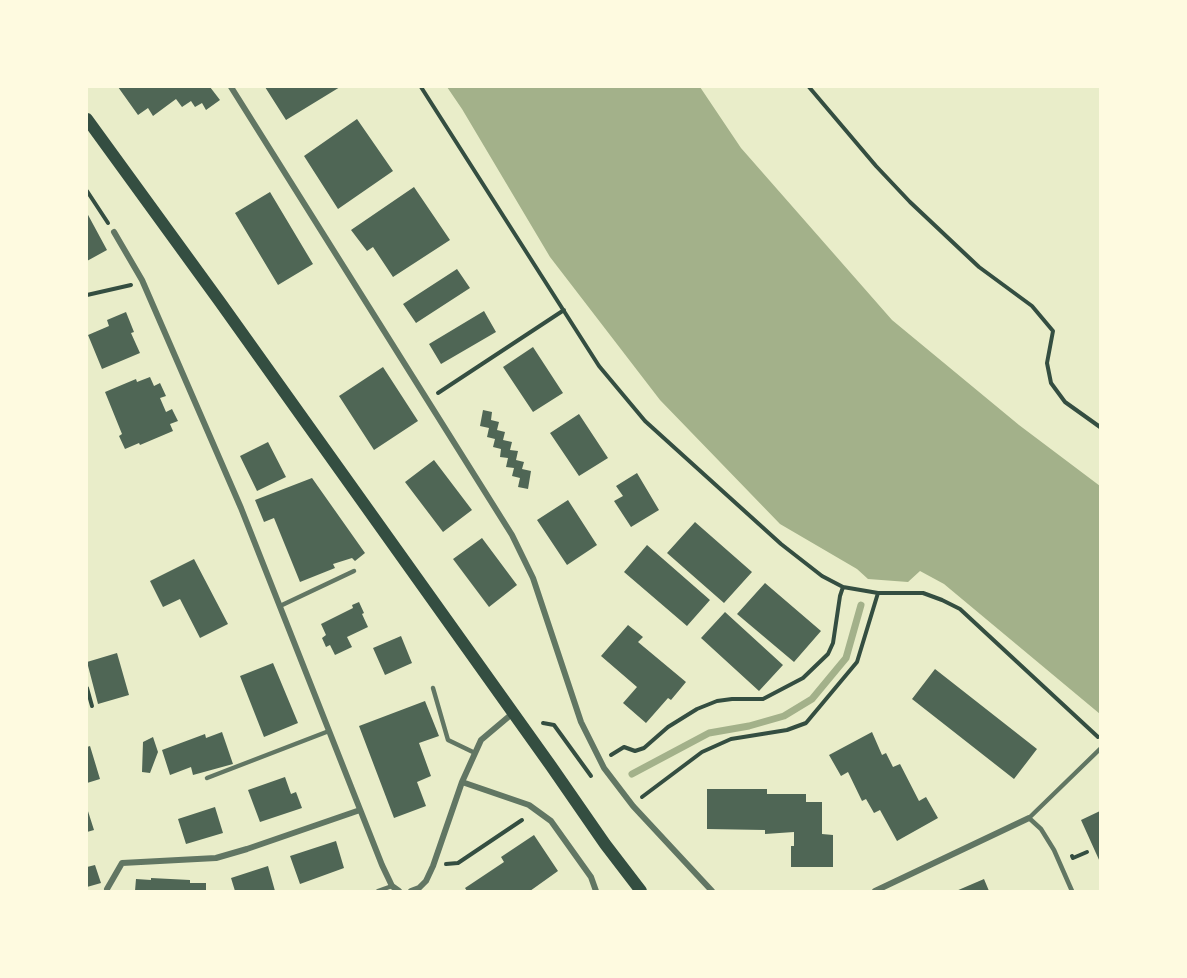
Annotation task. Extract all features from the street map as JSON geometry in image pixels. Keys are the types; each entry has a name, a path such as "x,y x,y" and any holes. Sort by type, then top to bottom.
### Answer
{"main road":[{"path":"87,119 220,302 604,844 641,891"}],"street":[{"path":"231,87 512,535 533,578 581,722 604,768 633,806 712,891"},
{"path":"114,232 142,279 241,508 360,810 392,886 399,891"},
{"path":"411,891 419,888 426,881 462,782 482,740 513,713"},
{"path":"462,782 529,805 551,821 591,877 596,891"},
{"path":"107,888 122,863 216,858 360,810"},
{"path":"875,891 1029,818"}],"lane":[{"path":"280,606 354,571"},
{"path":"434,688 448,740 475,753"},
{"path":"207,778 330,730"},
{"path":"1072,891 1054,850 1041,829 1029,818 1100,749"},
{"path":"378,891 392,886"},
{"path":"100,891 107,888"}],"path":[{"path":"421,87 599,366 645,421 822,576 843,587 878,593 923,593 960,609 1100,739"},
{"path":"809,87 910,202 979,267 1032,306 1053,331 1047,363 1051,383 1065,402 1100,427"},
{"path":"87,191 114,232"},
{"path":"87,295 131,285 142,279"},
{"path":"427,399 564,310"},
{"path":"610,756 624,747 635,751 644,748 668,727 697,709 717,701 764,699 803,678 815,668 830,649 836,633 843,587"},
{"path":"640,799 702,752 731,739 787,730 806,723 857,662 878,593"},
{"path":"87,688 92,706"},
{"path":"543,723 554,724 590,777"},
{"path":"458,863 522,820"}],"shaded area":[{"path":"447,87 700,87 741,148 892,320 1019,425 1100,486 1100,714 944,584 920,571 908,582 868,579 857,569 780,524 660,400 550,257"}],"building":[{"path":"118,87 210,87 220,100 206,110 202,103 195,107 191,101 182,107 176,99 153,116 148,108 138,115"},
{"path":"265,87 340,87 286,120"},
{"path":"357,119 393,171 338,209 304,156"},
{"path":"414,187 450,240 393,277 373,247 367,251 351,230"},
{"path":"270,192 313,264 278,285 235,213"},
{"path":"87,213 107,250 87,261"},
{"path":"457,269 470,288 416,323 403,304"},
{"path":"484,311 496,332 441,364 429,344"},
{"path":"126,312 134,332 131,333 140,353 102,369 88,335 109,326 107,320"},
{"path":"533,347 563,393 533,412 503,367"},
{"path":"383,367 418,421 374,450 339,396"},
{"path":"150,377 154,386 160,383 166,396 160,398 166,412 172,409 178,421 170,424 173,431 125,449 119,436 122,434 105,392 136,379 137,382"},
{"path":"483,410 492,412 491,420 499,422 497,430 505,432 503,440 512,442 510,450 518,451 516,460 524,462 522,469 531,471 528,489 518,487 520,478 512,476 514,468 506,467 508,458 500,457 501,449 493,447 495,439 487,437 489,428 480,426"},
{"path":"579,414 608,458 579,476 550,433"},
{"path":"268,442 286,477 257,491 240,456"},
{"path":"434,460 472,510 443,532 405,482"},
{"path":"637,473 659,510 631,527 614,501 623,496 616,486"},
{"path":"312,478 365,553 355,561 352,558 333,564 335,568 300,582 274,518 264,522 255,500"},
{"path":"568,500 597,545 567,565 537,520"},
{"path":"695,522 752,572 724,603 667,553"},
{"path":"482,538 517,585 489,607 453,559"},
{"path":"647,545 710,600 687,626 624,572"},
{"path":"194,559 228,624 200,638 180,599 163,607 150,581"},
{"path":"765,583 821,631 794,662 737,614"},
{"path":"359,602 368,627 347,637 352,647 335,655 330,645 326,647 322,638 326,635 321,624 353,608 352,605"},
{"path":"725,612 783,665 759,691 701,638"},
{"path":"628,625 643,637 638,642 686,682 671,700 668,698 646,723 623,703 637,687 601,656"},
{"path":"401,636 412,663 385,675 373,648"},
{"path":"117,653 129,695 98,704 87,662"},
{"path":"273,663 298,723 264,737 240,676"},
{"path":"935,669 1037,749 1014,779 912,699"},
{"path":"425,701 439,736 419,743 431,776 417,782 426,806 394,818 359,726"},
{"path":"222,732 233,764 193,775 191,767 170,775 162,750 205,734 206,738"},
{"path":"872,732 882,755 886,753 893,767 900,764 919,801 926,797 938,818 897,841 880,810 874,813 866,799 862,801 848,772 841,776 829,755"},
{"path":"153,737 158,752 150,773 142,772 143,742"},
{"path":"90,746 100,779 87,783 87,747"},
{"path":"285,777 291,794 296,792 302,808 260,822 248,790"},
{"path":"707,789 767,789 767,794 806,794 806,802 822,802 822,834 833,835 833,867 791,867 794,832 765,834 765,830 707,829"},
{"path":"215,807 223,833 186,844 178,819"},
{"path":"87,808 94,830 87,832"},
{"path":"1100,811 1100,862 1081,820"},
{"path":"534,835 558,871 530,891 467,891 465,888 504,862 501,857"},
{"path":"336,841 344,868 300,884 290,856"},
{"path":"95,865 101,883 87,887 87,867"},
{"path":"268,866 275,891 235,891 231,878"},
{"path":"151,878 206,883 206,891 135,891 136,879 151,880"},
{"path":"984,879 989,891 956,891"}],"waterway":[{"path":"632,774 709,733 749,726 784,716 812,699 846,658 861,605"}]}
